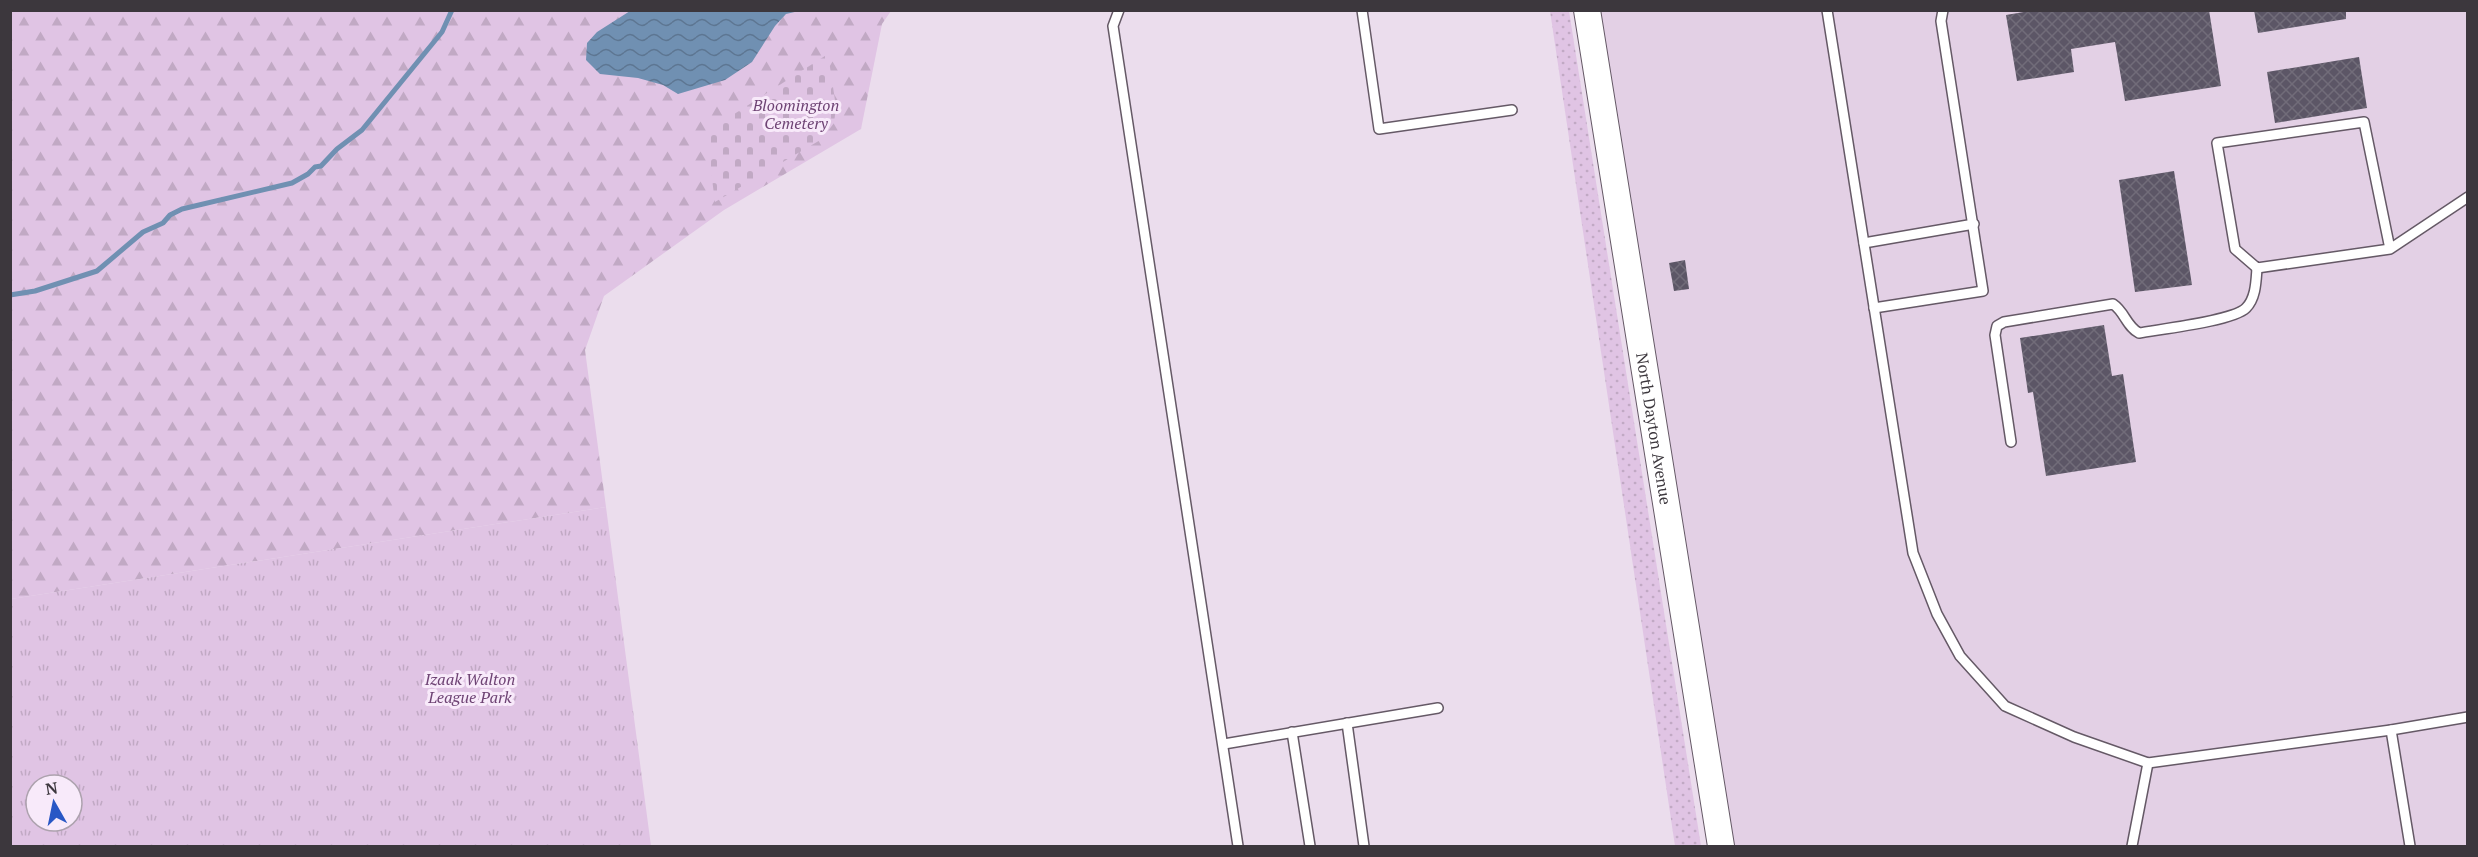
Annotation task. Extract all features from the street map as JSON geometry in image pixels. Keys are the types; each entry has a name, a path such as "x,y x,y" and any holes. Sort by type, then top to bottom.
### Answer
{"main road":[{"name":"North Dayton Avenue","path":"1587,10 1721,846"}],"lane":[{"path":"1119,10 1113,26 1238,846"},
{"path":"1362,10 1379,129 1512,110"},
{"path":"1827,10 1914,553 1937,614 1960,656 2005,706 2074,737 2148,763 2391,730 2468,717"},
{"path":"1874,308 1983,291 1941,21 1943,10"},
{"path":"2390,249 2364,122 2217,143 2235,249 2257,268 2390,249 2468,197"},
{"path":"1864,243 1974,224"},
{"path":"2011,442 1995,335 1997,326 2004,322 2113,304 2121,309 2131,329 2139,333 2224,318 2248,307 2254,293 2257,268"},
{"path":"1224,744 1438,708"},
{"path":"1347,723 1364,846"},
{"path":"2391,730 2410,846"},
{"path":"1292,732 1310,846"},
{"path":"2132,846 2148,763"}],"shaded area":[{"path":"1598,11 2467,11 2467,846 1731,846"}],"green space":[{"path":"11,11 891,11 882,24 861,129 724,210 604,296 585,350 606,507 11,599"},
{"path":"1550,11 1569,11 1701,846 1675,846"},
{"name":"Bloomington Cemetery","path":"828,54 836,107 834,123 822,139 715,202 706,132"},
{"name":"Izaak Walton League Park","path":"606,507 651,846 11,846 11,599"}],"water":[{"path":"630,11 799,11 786,14 775,26 752,62 725,80 678,94 663,85 638,78 600,74 586,60 587,43 597,32"}],"building":[{"path":"2035,10 2209,10 2221,86 2125,101 2115,42 2071,49 2074,72 2017,81 2006,15"},
{"path":"2254,10 2346,10 2346,19 2258,33"},
{"path":"2359,57 2367,108 2275,123 2267,72"},
{"path":"2174,171 2192,285 2135,292 2119,180"},
{"path":"1685,260 1689,289 1674,291 1669,263"},
{"path":"2104,325 2112,376 2123,374 2136,462 2046,476 2033,392 2028,393 2020,338"}],"waterway":[{"path":"10,295 35,291 97,271 143,232 163,223 170,215 182,209 292,183 315,167 321,166 337,149 362,130 442,32 452,10"}]}
